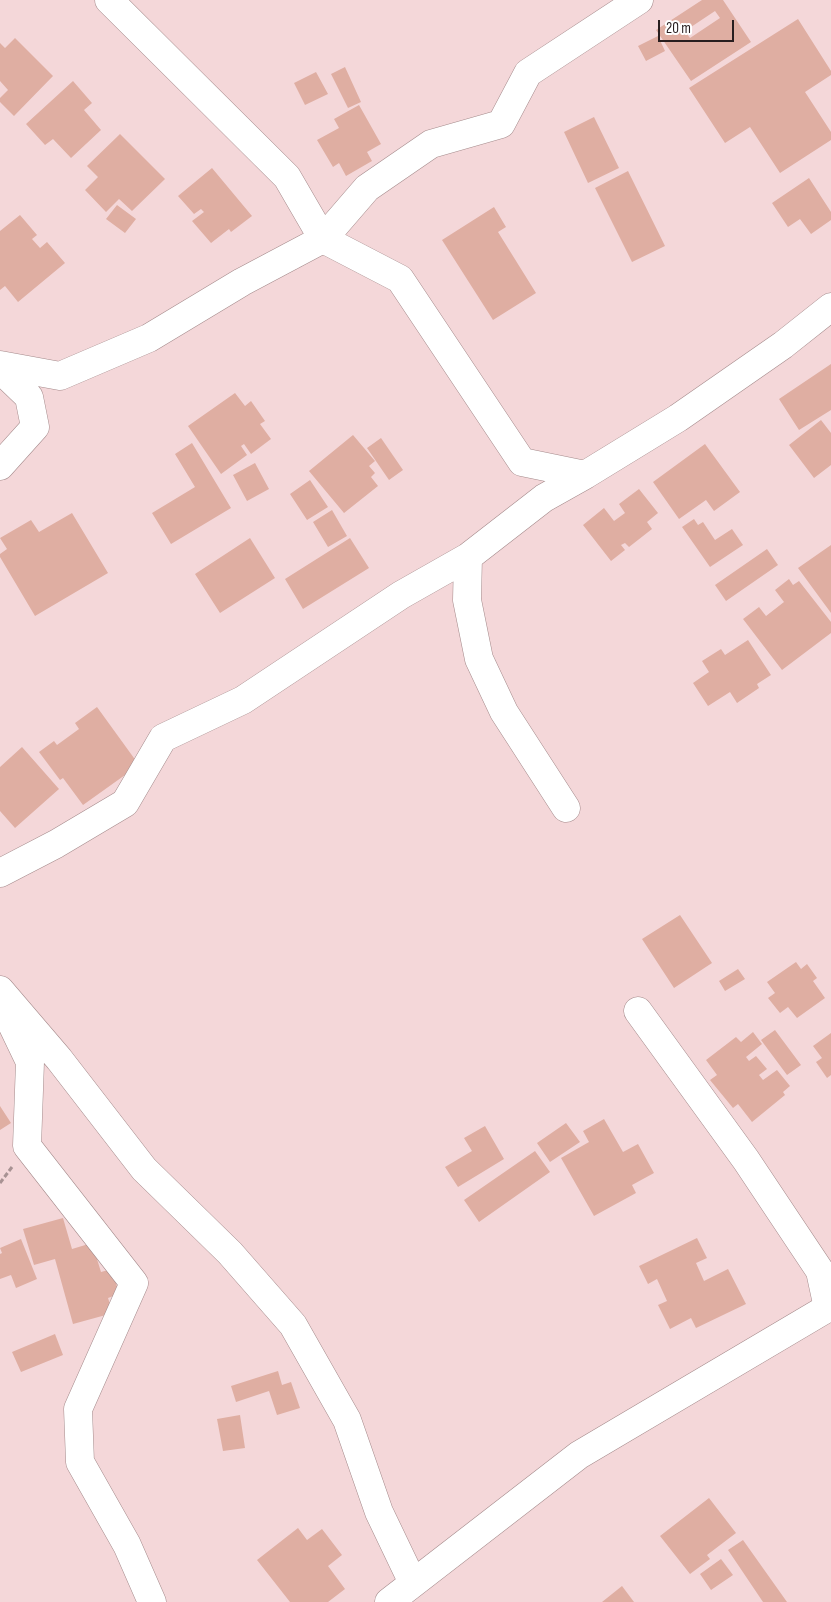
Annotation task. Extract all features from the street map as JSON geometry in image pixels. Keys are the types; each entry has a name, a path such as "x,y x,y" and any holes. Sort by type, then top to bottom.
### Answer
{"street":[{"path":"109,0 287,177 323,239 400,279 522,462 585,475"},
{"path":"0,367 60,376 150,338 242,282 323,239 367,188 431,144 500,124 528,73 639,0"},
{"path":"0,873 56,844 125,803 163,738 243,700 401,595 468,557 544,498 678,418 783,345 831,307"},
{"path":"0,367 29,397 35,427 0,466"},
{"path":"468,557 467,600 479,659 504,712 566,808"},
{"path":"0,990 59,1059 144,1169 230,1253 293,1325 347,1420 379,1512 413,1583"},
{"path":"0,998 30,1062 27,1146 134,1283 78,1409 80,1462 127,1545 152,1602"},
{"path":"389,1602 579,1455 829,1307 820,1272 746,1160 638,1011"}],"building":[{"path":"702,0 723,0 751,42 691,81 656,30","holes":["715,11 720,18 690,38 685,31"]},
{"path":"798,19 831,71 831,75 805,92 831,132 831,140 780,173 750,127 725,143 689,88"},
{"path":"658,36 665,51 646,61 638,46"},
{"path":"15,38 53,76 14,116 0,102 0,98 8,90 0,81 0,43 5,48"},
{"path":"345,67 361,102 348,108 331,74"},
{"path":"316,72 328,94 305,105 294,83"},
{"path":"73,81 92,103 84,110 101,130 71,158 53,139 45,145 26,124"},
{"path":"359,105 381,144 367,152 372,161 346,176 339,163 333,167 317,140 339,128 334,119"},
{"path":"594,117 619,168 588,183 564,132"},
{"path":"120,134 165,179 132,211 119,199 106,212 85,190 98,177 87,166"},
{"path":"212,168 252,216 231,232 229,229 211,243 192,221 204,212 201,209 194,214 178,196"},
{"path":"628,171 665,246 632,262 595,188"},
{"path":"809,178 831,212 831,220 811,234 800,219 788,227 772,203"},
{"path":"117,205 136,219 125,233 106,219"},
{"path":"494,207 506,227 498,232 536,293 493,320 442,240"},
{"path":"20,215 37,235 32,239 40,248 47,242 65,263 18,302 5,286 0,290 0,231"},
{"path":"831,364 831,410 799,430 779,399"},
{"path":"235,393 245,406 251,401 265,421 260,424 271,439 251,454 244,444 241,446 247,455 221,474 188,426"},
{"path":"821,420 831,433 831,465 814,478 789,445"},
{"path":"353,435 375,461 369,466 375,473 371,477 378,486 344,513 309,471"},
{"path":"381,438 403,470 389,480 367,448"},
{"path":"192,443 231,508 171,544 152,513 195,487 175,454"},
{"path":"705,444 740,492 714,511 706,500 679,519 653,482"},
{"path":"255,463 269,489 247,501 233,475"},
{"path":"310,480 328,507 307,520 290,494"},
{"path":"639,489 658,513 647,522 652,529 629,547 625,543 621,545 625,550 611,561 583,525 604,508 614,521 625,513 619,504"},
{"path":"332,510 347,536 328,547 313,522"},
{"path":"72,513 108,573 35,616 0,557 0,554 7,549 0,538 31,520 39,532"},
{"path":"694,519 698,525 703,522 715,540 732,529 743,545 710,567 682,527"},
{"path":"250,538 275,578 220,613 195,574"},
{"path":"350,538 369,568 303,609 285,579"},
{"path":"831,545 831,613 798,568"},
{"path":"767,549 778,565 726,601 715,585"},
{"path":"789,579 793,585 799,581 831,622 831,633 782,670 743,619 759,607 766,616 784,602 775,590"},
{"path":"748,640 771,675 757,684 759,688 737,703 730,692 708,706 693,683 709,672 702,661 721,649 725,655"},
{"path":"97,707 139,765 83,805 63,778 60,780 39,752 54,741 57,745 79,729 75,723"},
{"path":"22,747 59,789 15,828 0,811 0,767"},
{"path":"680,915 712,963 674,988 642,939"},
{"path":"796,962 801,969 807,964 817,978 813,981 825,998 797,1018 788,1007 780,1013 768,998 775,993 767,982"},
{"path":"738,969 745,979 725,991 719,981"},
{"path":"775,1030 801,1065 787,1075 761,1040"},
{"path":"753,1032 762,1044 746,1057 749,1061 756,1056 767,1069 759,1075 763,1080 777,1070 790,1086 783,1092 785,1095 752,1122 738,1104 733,1108 710,1080 717,1075 706,1060 736,1037 741,1042"},
{"path":"831,1033 831,1075 827,1078 816,1062 822,1058 813,1046"},
{"path":"0,1106 11,1123 0,1130"},
{"path":"604,1119 623,1152 638,1144 654,1173 632,1185 636,1193 594,1216 561,1158 589,1142 583,1131"},
{"path":"566,1123 580,1142 550,1162 537,1143"},
{"path":"485,1126 504,1159 458,1187 445,1167 472,1151 464,1138"},
{"path":"535,1151 550,1172 479,1222 464,1200"},
{"path":"63,1218 72,1249 92,1243 101,1272 112,1269 119,1294 108,1298 113,1313 73,1324 55,1259 34,1265 23,1229"},
{"path":"697,1238 707,1258 696,1263 704,1281 728,1269 746,1304 696,1328 691,1318 670,1329 658,1305 667,1301 657,1279 648,1284 639,1266"},
{"path":"21,1239 37,1279 16,1288 11,1275 0,1279 0,1254 2,1253 0,1248"},
{"path":"55,1334 63,1355 21,1372 12,1352"},
{"path":"278,1371 282,1385 291,1382 300,1408 277,1415 269,1391 236,1402 231,1386"},
{"path":"240,1415 245,1448 223,1451 217,1419"},
{"path":"709,1498 736,1533 707,1555 710,1559 690,1574 660,1536"},
{"path":"298,1528 307,1540 322,1529 342,1555 328,1566 345,1589 328,1602 290,1602 257,1560"},
{"path":"743,1540 787,1602 763,1602 728,1550"},
{"path":"721,1559 733,1575 711,1590 700,1574"},
{"path":"622,1586 634,1602 602,1602"}]}
